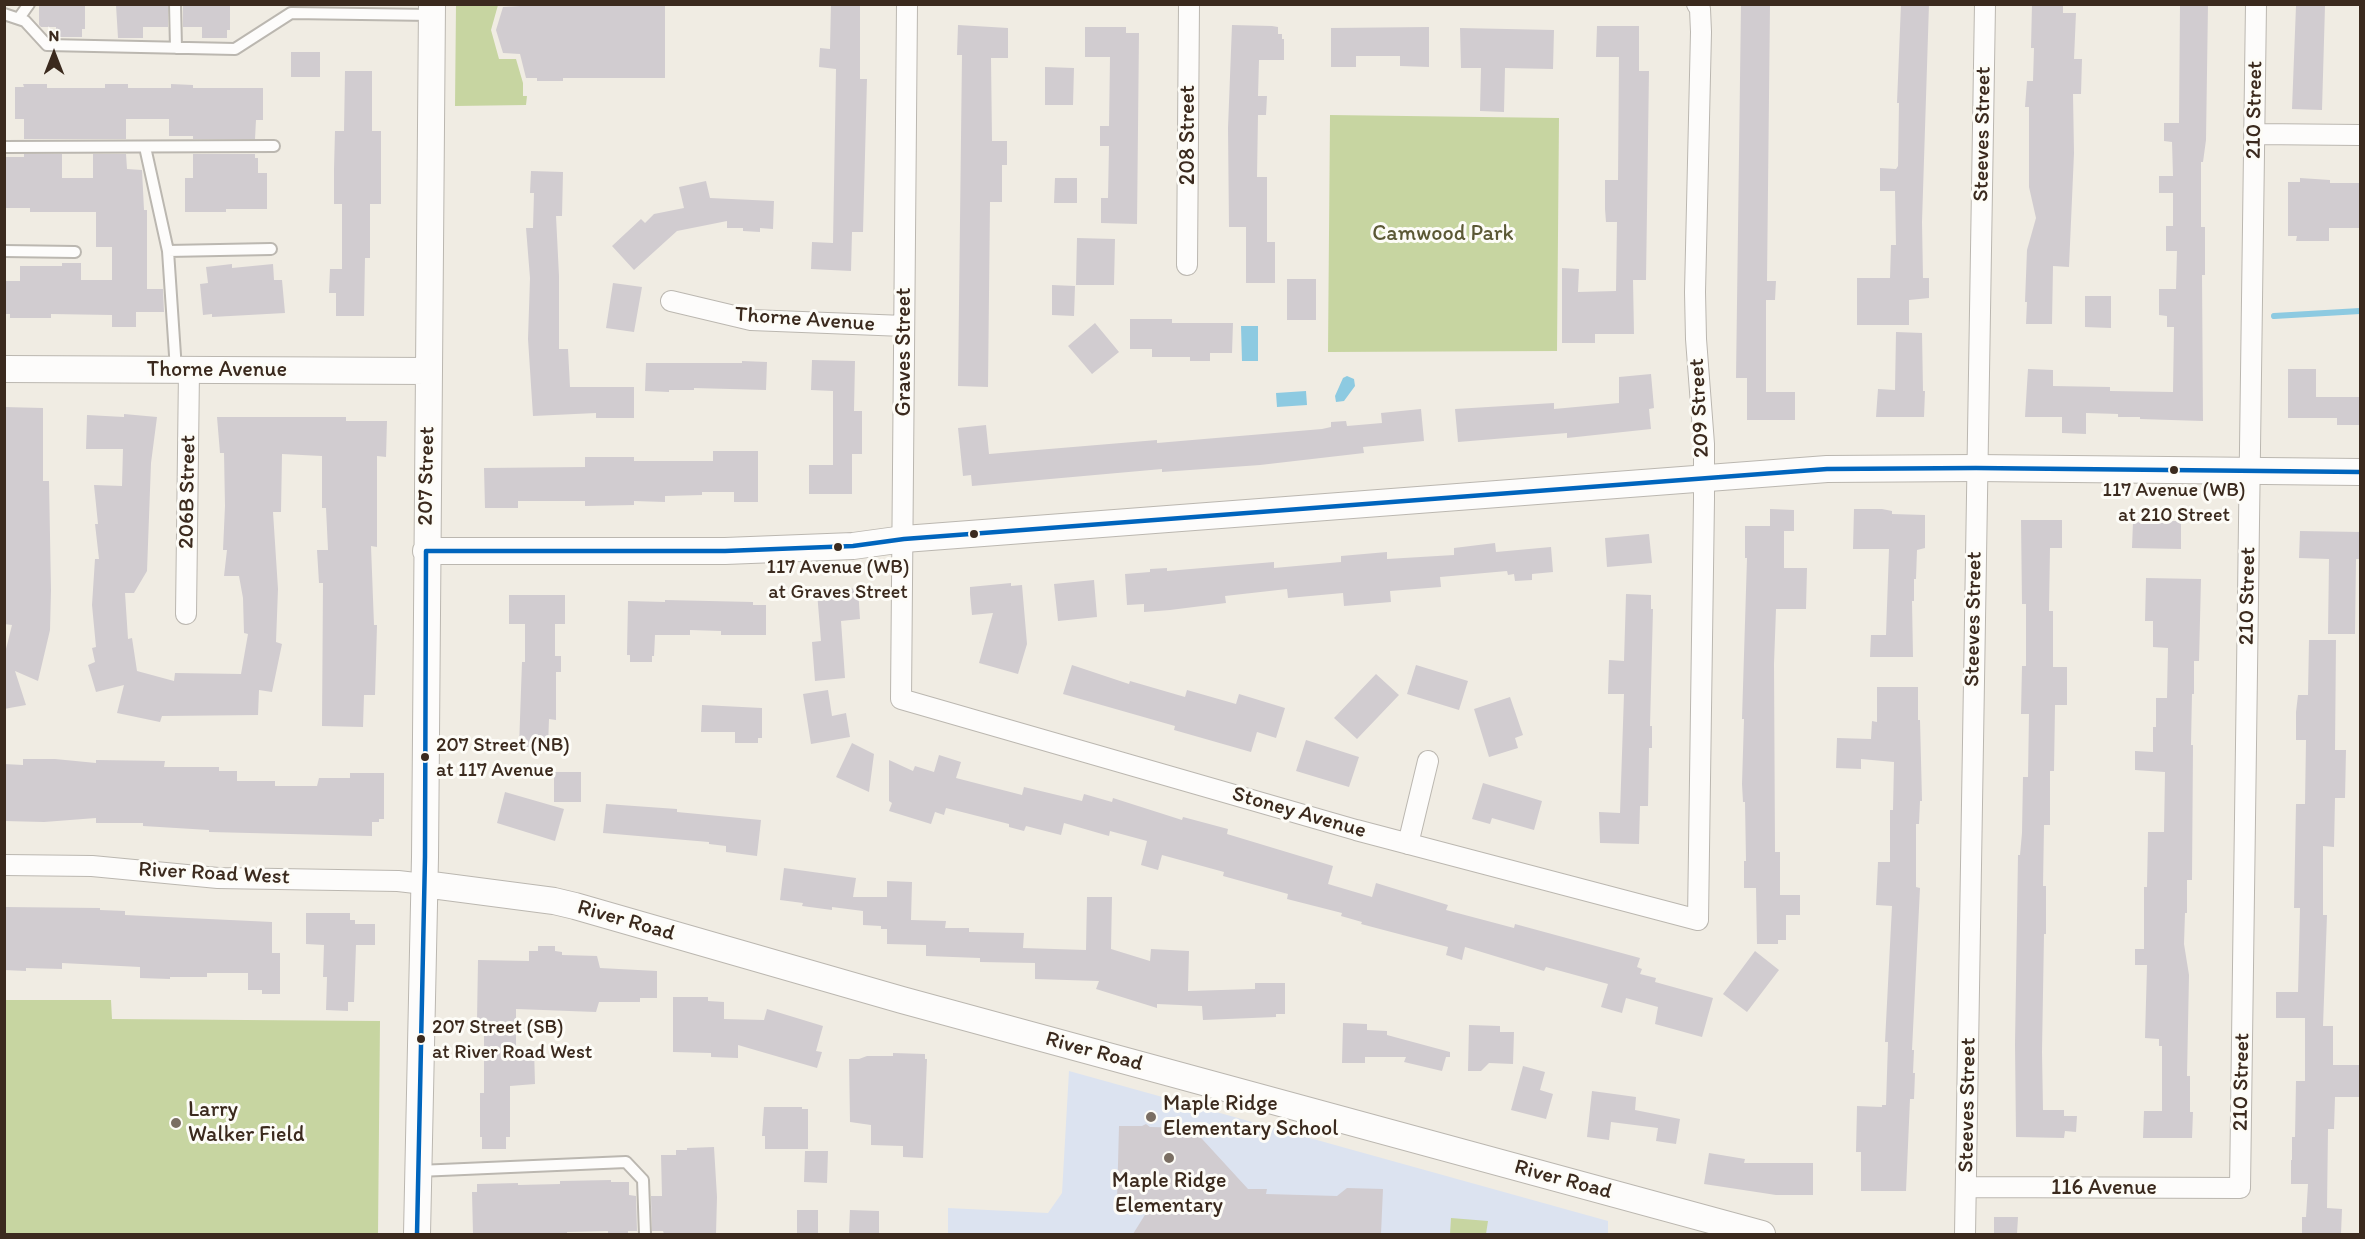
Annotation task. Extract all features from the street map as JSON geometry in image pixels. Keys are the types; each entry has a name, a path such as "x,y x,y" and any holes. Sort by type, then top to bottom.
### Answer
{"street":[{"name":"Graves Street","path":"901,699 907,4"},
{"name":"208 Street","path":"1187,265 1189,4"},
{"name":"209 Street","path":"1697,4 1700,9 1701,32 1695,292 1704,444 1698,920"},
{"name":"Steeves Street","path":"1965,1234 1976,468 1986,4"},
{"name":"210 Street","path":"2240,1188 2256,4"},
{"name":"207 Street","path":"417,1234 424,884 432,10"},
{"path":"2255,134 2361,135"},
{"name":"Thorne Avenue","path":"671,301 751,320 904,326"},
{"name":"Thorne Avenue","path":"4,369 429,371"},
{"name":"206B Street","path":"182,370 186,614"},
{"path":"426,551 725,551 853,546 904,539 1827,469 1976,468 2361,472"},
{"name":"Stoney Avenue","path":"901,699 1408,844 1698,920"},
{"path":"1408,844 1428,761"},
{"name":"River Road West","path":"4,865 92,866 218,878 398,881 424,884"},
{"name":"River Road","path":"424,884 554,901 575,906 902,1000 1762,1234"},
{"name":"116 Avenue","path":"1967,1187 2240,1188"}],"lane":[{"path":"19,18 29,4"},
{"path":"175,4 176,48"},
{"path":"4,14 19,18 47,45 235,49 291,13 432,10"},
{"path":"4,147 274,146"},
{"path":"145,147 168,251 182,370"},
{"path":"168,251 271,249"},
{"path":"4,251 75,252"},
{"path":"418,1171 626,1162 644,1180 645,1234"}],"shaded area":[{"name":"Maple Ridge Elementary School","path":"1069,1071 1608,1221 1608,1234 948,1234 948,1208 1048,1213 1062,1193"}],"green space":[{"path":"456,5 498,5 491,30 499,59 516,59 523,83 523,96 527,96 526,105 455,106"},
{"name":"Camwood Park","path":"1330,115 1559,118 1557,351 1328,352"},
{"name":"Larry Walker Field","path":"5,1000 111,1000 112,1019 380,1021 378,1234 5,1234"},
{"path":"1451,1218 1488,1221 1486,1234 1450,1234"}],"water":[{"path":"1241,326 1258,326 1258,361 1242,361"},
{"path":"1347,376 1354,379 1355,386 1344,401 1336,402 1335,396 1343,378"},
{"path":"1306,391 1307,405 1277,407 1276,393"}],"building":[{"path":"85,4 85,29 82,29 82,37 56,37 56,27 39,25 39,6"},
{"path":"230,4 230,30 227,30 227,38 202,38 202,27 183,27 183,5"},
{"path":"520,4 665,4 665,78 563,78 563,81 537,81 537,78 526,78 520,54 503,53 496,30 503,7 520,6"},
{"path":"831,4 860,4 860,79 867,79 863,232 852,232 851,271 811,269 812,242 833,243 836,69 819,67 820,48 830,49"},
{"path":"1741,4 1770,4 1767,281 1776,281 1775,300 1766,300 1766,392 1795,392 1795,420 1747,420 1747,378 1736,378"},
{"path":"1901,4 1929,4 1922,222 1923,278 1929,278 1929,298 1909,300 1909,325 1857,325 1857,278 1890,278 1891,245 1896,245 1895,191 1880,191 1880,168 1896,169 1898,166 1899,103 1897,103"},
{"path":"2032,4 2063,4 2063,13 2076,13 2074,59 2082,59 2081,94 2073,94 2074,153 2069,267 2053,266 2052,324 2026,324 2027,250 2036,218 2029,187 2029,107 2025,107 2027,81 2033,81"},
{"path":"2180,4 2208,4 2206,140 2203,162 2201,162 2201,227 2205,227 2205,275 2202,275 2203,421 2140,419 2140,417 2118,417 2118,414 2086,413 2086,434 2062,433 2062,417 2025,417 2028,369 2053,370 2053,386 2110,387 2110,391 2173,392 2174,327 2167,327 2167,316 2159,315 2159,289 2176,289 2177,251 2166,251 2166,226 2173,226 2173,193 2159,193 2159,176 2173,176 2172,142 2164,141 2164,123 2179,123"},
{"path":"116,5 168,5 168,27 143,27 143,38 118,38"},
{"path":"2296,6 2325,6 2322,110 2292,109"},
{"path":"958,25 1008,28 1008,58 991,58 992,141 1007,141 1007,165 1002,165 1002,202 990,202 988,387 958,386 962,55 957,55"},
{"path":"1232,25 1278,27 1278,34 1282,34 1282,39 1284,39 1284,60 1259,60 1258,96 1267,96 1266,115 1258,115 1257,177 1267,177 1267,242 1275,242 1275,283 1246,283 1246,227 1229,227 1228,128"},
{"path":"1597,26 1639,26 1639,71 1649,71 1646,280 1633,280 1634,334 1595,334 1595,343 1562,343 1562,268 1579,269 1578,292 1616,291 1617,222 1606,222 1605,180 1618,180 1619,57 1596,57"},
{"path":"1085,27 1126,27 1126,33 1139,33 1137,224 1101,223 1101,198 1108,198 1109,146 1100,146 1100,126 1109,126 1110,57 1085,57"},
{"path":"1429,27 1429,67 1400,66 1400,56 1356,56 1356,67 1331,67 1331,28"},
{"path":"1460,28 1554,30 1553,69 1505,68 1504,112 1480,111 1481,68 1461,68"},
{"path":"291,52 320,52 320,77 291,77"},
{"path":"1045,67 1074,68 1073,105 1045,105"},
{"path":"345,71 372,71 372,131 381,131 381,204 370,204 370,258 365,258 364,316 336,316 336,293 329,293 330,269 342,269 342,204 334,204 334,169 335,131 344,131"},
{"path":"23,84 47,84 47,88 105,88 105,84 128,84 128,88 171,88 171,84 193,85 193,88 263,88 263,120 256,120 255,139 193,139 193,136 169,136 169,119 126,119 126,139 24,139 24,119 15,119 15,87 24,87"},
{"path":"24,154 62,154 62,178 93,178 93,154 126,154 127,169 142,170 144,210 147,210 147,289 163,289 164,312 136,312 136,327 112,327 112,315 51,314 51,318 10,318 10,314 4,314 4,281 20,281 20,266 62,266 62,263 81,263 81,280 112,280 112,247 96,247 96,212 30,212 30,208 4,208 4,157 24,157"},
{"path":"193,154 255,154 255,158 258,158 258,173 267,173 267,209 185,212 185,178 193,178"},
{"path":"531,171 563,172 562,216 556,216 559,349 568,349 570,387 634,387 634,418 596,418 596,413 533,416 528,339 530,278 526,228 533,228 534,193 530,193"},
{"path":"1055,178 1077,178 1077,203 1054,203"},
{"path":"2300,178 2330,180 2330,183 2361,183 2361,228 2329,228 2329,241 2296,241 2297,236 2288,236 2288,182 2300,182"},
{"path":"706,181 710,198 774,201 773,229 760,228 760,232 743,231 743,228 727,228 727,221 677,231 634,270 612,246 641,219 645,223 654,214 684,208 679,187"},
{"path":"1077,238 1115,239 1114,285 1076,285"},
{"path":"232,264 232,268 273,264 274,280 282,280 285,313 212,317 212,314 203,315 200,284 208,283 206,267"},
{"path":"1287,279 1316,279 1316,320 1287,320"},
{"path":"613,283 642,287 634,332 606,328"},
{"path":"1052,285 1075,286 1074,316 1052,315"},
{"path":"2085,296 2111,296 2111,328 2085,327"},
{"path":"1130,319 1172,319 1172,323 1233,323 1232,353 1210,353 1210,361 1190,361 1190,357 1152,357 1152,349 1130,349"},
{"path":"1095,323 1119,352 1092,374 1068,346"},
{"path":"1896,332 1922,333 1924,417 1876,417 1878,389 1895,390"},
{"path":"812,360 855,361 854,411 862,411 862,454 852,454 852,494 809,494 809,465 833,465 833,391 811,390"},
{"path":"742,361 767,362 766,390 694,388 694,390 669,390 669,392 645,391 646,363 742,363"},
{"path":"2288,369 2316,369 2316,397 2361,397 2361,425 2337,425 2337,418 2288,418"},
{"path":"1651,374 1654,408 1649,409 1651,429 1567,438 1567,433 1458,442 1455,409 1554,403 1554,409 1619,403 1619,377"},
{"path":"4,407 43,408 43,481 49,481 51,590 50,630 38,681 15,671 26,705 4,709 4,649 6,649 12,625 4,624"},
{"path":"1421,409 1424,441 1363,447 1364,453 1260,465 1162,472 1162,469 972,486 971,475 963,476 958,428 986,425 989,454 1322,429 1331,427 1331,422 1346,421 1347,426 1382,423 1381,413"},
{"path":"124,414 157,417 151,463 147,571 134,593 125,593 128,639 132,638 137,671 174,681 175,673 241,674 248,634 244,633 243,598 239,576 224,576 227,550 223,550 224,453 220,453 217,417 346,417 346,421 387,421 386,457 377,456 377,547 371,546 374,625 377,625 375,695 364,695 363,727 322,726 323,583 319,583 317,550 328,550 326,508 322,508 322,456 282,454 281,512 273,512 278,589 276,642 282,644 272,692 259,690 258,715 162,716 160,722 117,713 124,685 96,692 88,665 95,662 92,648 96,647 92,605 95,559 99,559 94,485 122,486 123,449 86,449 87,415 124,417"},
{"path":"713,451 758,451 758,502 734,502 734,492 702,492 702,495 665,496 665,502 634,501 634,505 585,506 585,501 518,501 518,508 485,508 484,468 585,467 585,457 634,457 634,461 713,461"},
{"path":"1770,509 1794,510 1794,531 1784,531 1784,568 1807,568 1806,609 1776,609 1774,664 1775,852 1780,852 1780,895 1800,895 1800,915 1786,915 1786,940 1778,940 1778,944 1757,944 1756,888 1744,888 1744,861 1746,861 1745,802 1743,802 1742,784 1744,719 1742,719 1747,558 1745,558 1745,526 1770,526"},
{"path":"1854,509 1882,509 1892,511 1892,514 1925,515 1925,548 1917,550 1914,601 1912,601 1913,657 1870,657 1871,635 1886,635 1889,549 1853,549"},
{"path":"2021,520 2062,520 2062,548 2050,548 2049,611 2053,611 2053,667 2067,667 2067,705 2055,705 2054,771 2050,771 2050,825 2044,825 2043,886 2046,886 2046,934 2044,934 2042,1052 2043,1110 2064,1110 2064,1116 2077,1116 2076,1132 2065,1131 2064,1138 2016,1137 2018,855 2020,855 2022,833 2023,777 2028,777 2029,714 2021,714 2022,666 2026,666 2026,604 2022,604"},
{"path":"2158,521 2181,521 2181,549 2132,548 2133,522 2157,523"},
{"path":"2300,531 2361,532 2361,559 2356,559 2355,634 2328,634 2329,559 2299,558"},
{"path":"1649,534 1652,563 1607,567 1605,538"},
{"path":"1495,543 1496,552 1551,547 1553,572 1532,574 1532,580 1515,581 1514,574 1508,575 1507,571 1440,577 1441,587 1390,591 1391,602 1344,606 1343,593 1288,598 1287,589 1225,596 1226,603 1170,610 1144,612 1144,604 1127,605 1125,574 1150,572 1150,569 1167,568 1167,571 1274,562 1274,568 1341,562 1341,556 1387,552 1387,559 1454,555 1454,548"},
{"path":"2146,578 2201,579 2199,661 2194,661 2194,694 2192,694 2192,880 2187,880 2184,944 2189,975 2187,1076 2190,1076 2190,1112 2193,1112 2192,1138 2143,1138 2144,1111 2162,1111 2162,1046 2159,1046 2159,1039 2145,1038 2147,965 2135,965 2135,949 2144,949 2144,887 2147,887 2148,832 2164,832 2165,772 2135,770 2135,751 2153,752 2156,698 2167,698 2168,648 2153,647 2153,621 2145,621"},
{"path":"1094,580 1097,617 1058,621 1054,584"},
{"path":"1011,583 1011,586 1022,585 1027,644 1018,674 979,663 993,613 972,615 970,594 970,587"},
{"path":"858,588 860,619 841,621 845,678 815,681 812,642 821,641 817,592"},
{"path":"1626,594 1651,595 1651,609 1653,609 1650,726 1652,726 1652,748 1649,748 1648,806 1640,806 1639,844 1600,843 1599,812 1620,813 1624,694 1608,694 1609,660 1624,661"},
{"path":"509,595 565,595 565,624 555,624 555,656 561,656 561,672 556,672 556,720 549,719 548,747 519,747 522,662 525,662 525,624 509,624"},
{"path":"665,600 753,602 753,605 766,605 766,635 721,635 721,631 690,630 690,635 655,635 652,662 630,662 630,655 627,655 628,601 665,602"},
{"path":"2309,640 2336,640 2335,750 2346,750 2345,798 2335,798 2334,847 2323,846 2323,915 2327,915 2323,1026 2333,1026 2333,1065 2359,1065 2359,1097 2335,1097 2334,1129 2328,1129 2327,1208 2342,1209 2341,1234 2302,1234 2302,1217 2306,1217 2308,1184 2291,1184 2291,1160 2292,1137 2295,1137 2296,1081 2305,1081 2305,1018 2276,1018 2276,992 2298,992 2300,908 2294,908 2296,804 2305,804 2306,740 2296,740 2296,712 2298,695 2308,695"},
{"path":"1072,665 1129,684 1130,681 1185,697 1187,690 1236,704 1239,694 1285,708 1276,738 1257,732 1251,752 1174,730 1175,726 1063,694"},
{"path":"1416,665 1468,681 1459,710 1407,694"},
{"path":"1376,674 1399,695 1357,739 1334,718"},
{"path":"1877,687 1918,687 1918,720 1920,720 1922,801 1920,801 1919,824 1916,824 1916,887 1920,888 1912,1050 1914,1050 1913,1073 1915,1073 1914,1099 1910,1099 1906,1191 1861,1191 1861,1152 1856,1152 1857,1106 1882,1107 1886,1105 1888,1042 1885,1042 1892,906 1876,905 1878,862 1890,862 1890,810 1893,810 1894,762 1861,759 1861,769 1836,768 1837,738 1871,739 1872,721 1877,722"},
{"path":"828,690 832,716 846,713 850,737 811,744 803,694"},
{"path":"1510,697 1523,735 1515,738 1518,748 1489,757 1474,709"},
{"path":"702,705 762,708 762,738 758,738 758,743 735,743 735,732 701,732"},
{"path":"1306,740 1359,757 1349,787 1296,771"},
{"path":"852,743 874,754 869,792 836,777"},
{"path":"939,755 961,762 956,778 1022,795 1024,787 1082,801 1084,794 1112,802 1113,798 1182,820 1183,817 1228,829 1227,834 1333,866 1328,884 1372,897 1376,883 1448,905 1446,910 1514,928 1515,924 1640,958 1637,967 1642,969 1640,974 1656,978 1655,982 1713,998 1702,1037 1655,1024 1658,1007 1626,998 1622,1013 1601,1007 1608,984 1546,967 1544,971 1465,947 1462,960 1446,955 1448,947 1361,924 1362,922 1341,916 1342,913 1287,899 1288,894 1223,876 1224,872 1162,855 1158,870 1141,865 1147,841 1110,831 1109,836 1064,823 1061,835 1026,826 1024,831 1009,827 1009,824 946,808 944,815 935,812 931,824 889,811 892,803 889,801 889,760 913,771 915,766 934,772"},
{"path":"23,759 96,763 96,760 165,761 164,767 219,767 219,771 237,771 237,781 275,781 275,786 317,786 319,778 350,778 350,773 384,773 384,819 372,822 372,836 209,832 209,830 143,826 143,823 96,823 96,818 44,822 4,821 4,764 23,765"},
{"path":"554,772 581,772 581,802 554,802"},
{"path":"1483,783 1542,801 1534,830 1492,818 1490,824 1472,819"},
{"path":"505,792 564,809 555,841 497,823"},
{"path":"606,804 677,809 677,812 761,820 757,856 726,852 726,846 709,844 709,842 603,833"},
{"path":"784,868 856,878 853,897 887,897 887,881 912,882 911,920 946,921 945,928 969,928 969,932 1024,933 1023,948 1086,950 1087,897 1112,897 1111,949 1150,961 1151,949 1189,951 1188,991 1255,989 1255,983 1285,983 1285,1014 1276,1014 1276,1017 1203,1020 1202,1006 1157,1004 1157,1008 1096,989 1099,981 1035,979 1035,963 980,962 980,958 926,956 926,945 887,944 887,929 881,929 881,926 863,925 863,911 832,907 832,910 780,900"},
{"path":"5,907 100,908 100,910 125,911 125,915 272,922 272,953 280,953 280,994 262,994 262,990 248,990 248,973 207,973 207,977 170,977 170,979 140,978 140,967 62,963 62,969 4,970"},
{"path":"306,913 350,913 350,920 355,920 355,924 375,924 375,945 356,945 354,1002 348,1002 348,1011 326,1010 327,977 323,977 324,945 306,944"},
{"path":"538,946 555,946 555,951 562,952 562,955 597,956 600,968 657,971 657,998 640,998 640,1002 599,1002 596,1012 516,1009 516,1048 534,1048 535,1084 510,1086 510,1137 506,1137 506,1149 482,1149 480,1093 484,1093 484,1021 477,1021 478,960 529,961 529,951 538,951"},
{"path":"1755,951 1779,970 1747,1012 1723,994"},
{"path":"673,997 708,997 708,1001 724,1002 724,1019 764,1020 767,1009 823,1026 816,1051 822,1052 817,1068 738,1045 738,1058 711,1057 711,1053 673,1052"},
{"path":"1343,1023 1367,1024 1367,1030 1387,1031 1387,1035 1450,1052 1450,1057 1446,1057 1442,1071 1404,1062 1406,1057 1365,1057 1365,1063 1342,1063"},
{"path":"1469,1025 1500,1026 1500,1032 1514,1032 1513,1064 1489,1063 1481,1071 1468,1071"},
{"path":"893,1053 925,1054 925,1059 927,1059 923,1158 903,1157 903,1146 871,1145 871,1125 850,1122 849,1059 893,1056"},
{"path":"1523,1066 1545,1072 1540,1090 1553,1094 1546,1119 1511,1110"},
{"path":"1592,1091 1636,1097 1635,1110 1680,1119 1676,1144 1656,1141 1658,1128 1611,1122 1609,1140 1587,1137"},
{"path":"764,1107 808,1109 808,1149 765,1149 765,1136 762,1136"},
{"name":"Maple Ridge Elementary","path":"1146,1124 1150,1127 1192,1128 1248,1189 1267,1189 1266,1194 1337,1196 1347,1188 1383,1189 1381,1234 1133,1234 1153,1202 1117,1201 1119,1126"},
{"path":"714,1147 717,1197 716,1234 664,1234 663,1231 652,1231 651,1196 662,1196 661,1155 676,1155 676,1150 687,1150 687,1148"},
{"path":"805,1151 828,1151 827,1183 804,1182"},
{"path":"1709,1153 1745,1159 1744,1163 1813,1163 1813,1195 1776,1195 1704,1184"},
{"path":"611,1180 611,1182 629,1182 629,1195 636,1196 637,1231 628,1231 628,1233 608,1233 608,1231 567,1232 567,1234 473,1234 472,1192 477,1192 477,1184 560,1184 560,1181"},
{"path":"797,1210 818,1210 818,1234 797,1234"},
{"path":"850,1210 879,1211 879,1234 849,1234"},
{"path":"1994,1217 2018,1217 2017,1234 1994,1234"}],"waterway":[{"path":"2274,316 2360,311"}],"transit line":[{"path":"426,551 725,551 853,546 904,539 1827,469 1976,468 2360,472"},
{"path":"417,1234 425,857 426,551"}],"place":[{"name":"117 Avenue (WB) at 210 Street","path":"2174,470"},
{"name":"117 Avenue (WB) at Graves Street","path":"838,547"},
{"name":"207 Street (NB) at 117 Avenue","path":"425,757"},
{"name":"207 Street (SB) at River Road West","path":"421,1039"},
{"name":"Maple Ridge Elementary School","path":"1151,1117"},
{"name":"Larry Walker Field","path":"176,1123"},
{"name":"Maple Ridge Elementary","path":"1169,1158"}]}
